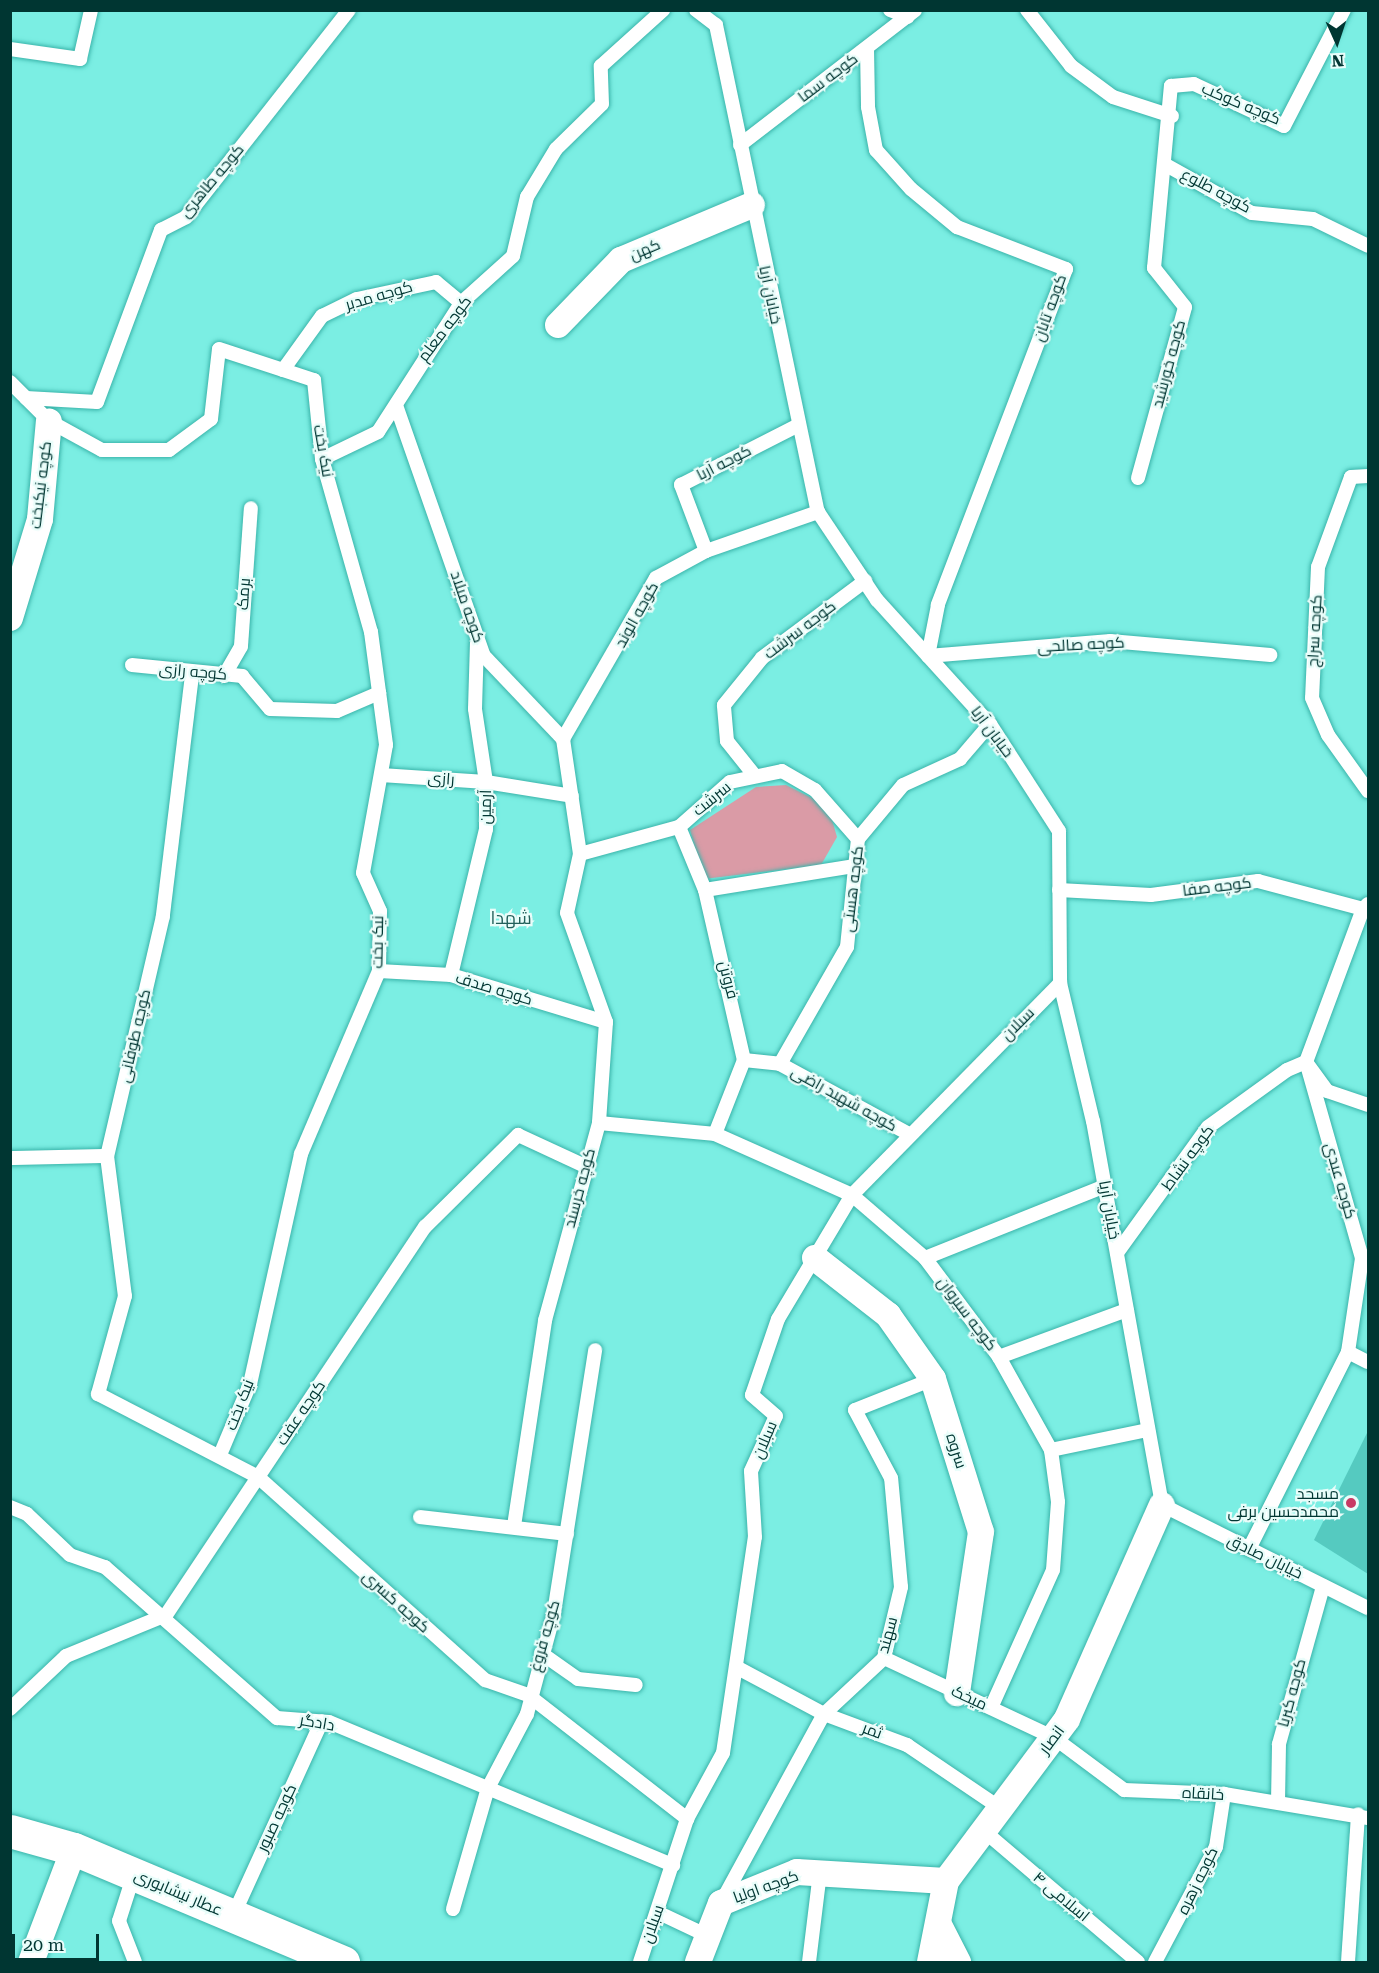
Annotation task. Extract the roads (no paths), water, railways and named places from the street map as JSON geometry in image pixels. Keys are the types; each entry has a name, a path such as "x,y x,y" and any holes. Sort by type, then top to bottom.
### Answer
{"street":[{"name":"کهن","path":"558,325 621,260 752,205"},
{"name":"کوچه نیکبخت","path":"10,618 40,519 49,421"},
{"name":"سروه","path":"815,1258 888,1315 933,1379 981,1532 957,1693"},
{"name":"انصار","path":"930,1962 946,1881 1067,1719 1162,1505"},
{"name":"عطار نیشابوری","path":"10,1831 74,1849 344,1962"},
{"path":"31,1962 74,1849"},
{"name":"کوچه اولیا","path":"698,1962 721,1903 796,1872 946,1881"},
{"path":"939,1925 958,1962"}],"lane":[{"path":"10,49 80,59 91,10"},
{"name":"کوچه طاهری","path":"26,398 97,402 161,230 186,217 349,10"},
{"name":"کوچه معلم","path":"322,459 378,432 398,408 416,368 461,303 513,256 527,197 556,149 602,104 601,66 663,10"},
{"path":"890,10 912,14"},
{"path":"1027,10 1071,66 1113,97 1172,116"},
{"name":"کوچه کوکب","path":"1172,116 1172,86 1194,84 1284,126 1344,10"},
{"name":"خیابان آریا","path":"697,11 716,25 818,512 865,581 928,656 990,724 1059,831 1060,982 1105,1186 1162,1505"},
{"name":"کوچه سما","path":"740,145 912,14"},
{"name":"کوچه تابان","path":"867,48 868,107 876,150 911,189 957,227 1066,269 938,605 928,656"},
{"name":"کوچه خورشید","path":"1138,477 1185,307 1154,268 1172,116"},
{"name":"کوچه طلوع","path":"1166,165 1252,213 1313,219 1368,246"},
{"name":"کوچه مدبر","path":"283,370 321,316 357,299 436,282 461,303"},
{"path":"10,382 49,421 102,450 169,450 211,419 219,349 283,370"},
{"name":"نیک بخت","path":"220,1455 250,1384 301,1154 379,971 380,910 363,873 386,745 371,632 322,459 314,380 283,370"},
{"name":"کوچه میلاد","path":"398,408 484,656 564,739"},
{"name":"کوچه آریا","path":"706,551 681,485 799,425"},
{"name":"کوچه سراج","path":"1368,476 1351,477 1318,567 1312,698 1328,735 1368,791"},
{"name":"برمک","path":"224,676 241,646 250,508"},
{"name":"کوچه الوند","path":"564,739 656,578 706,551 818,512"},
{"name":"کوچه سرشت","path":"755,776 727,741 724,705 762,658 865,581"},
{"name":"آرمین","path":"451,975 486,829 486,782 475,709 477,636"},
{"name":"کوچه صالحی","path":"928,656 1110,641 1270,655"},
{"name":"کوچه رازی","path":"132,666 192,675 242,676 270,709 338,711 379,693"},
{"name":"کوچه طوفانی","path":"98,1394 125,1296 107,1156 163,916 192,675"},
{"name":"کوچه هستی","path":"780,1064 847,947 858,839 903,785 960,759 990,724"},
{"path":"564,739 580,854"},
{"name":"سرشت","path":"580,854 679,827 730,782 782,771 815,790 858,839"},
{"name":"رازی","path":"381,775 486,782 572,796"},
{"name":"فروتن","path":"679,827 705,890 744,1060"},
{"name":"کوچه خرسند","path":"514,1527 545,1321 585,1167 599,1123 606,1022 567,913 580,854"},
{"path":"705,890 855,866"},
{"name":"کوچه صفا","path":"1059,890 1151,895 1258,881 1366,907"},
{"path":"1366,907 1306,1062 1327,1091 1368,1105"},
{"name":"کوچه صدف","path":"379,971 451,975 606,1022"},
{"name":"سبلان","path":"640,1962 687,1819 723,1753 755,1537 751,1471 776,1416 752,1395 778,1319 852,1195 909,1134 1060,982"},
{"path":"715,1134 744,1060"},
{"name":"کوچه شهید راضی","path":"744,1060 780,1064 909,1134"},
{"name":"کوچه نشاط","path":"1117,1253 1208,1126 1306,1062"},
{"name":"کوچه عبدی","path":"1249,1549 1348,1353 1362,1258 1306,1062"},
{"name":"کوچه سیروان","path":"599,1123 715,1134 852,1195 925,1258 999,1357 1051,1450 1058,1502 1053,1570 991,1708"},
{"name":"کوچه عفت","path":"166,1615 425,1227 518,1135 585,1167"},
{"path":"10,1158 107,1156"},
{"path":"925,1258 1105,1186"},
{"path":"999,1357 1127,1310"},
{"name":"کوچه فروغ","path":"453,1909 488,1788 527,1714 528,1695 554,1613 596,1350"},
{"path":"1348,1353 1368,1362"},
{"name":"سهند","path":"721,1903 824,1714 884,1658 901,1587 891,1478 855,1410 933,1379"},
{"name":"کوچه کسری","path":"98,1394 220,1455 258,1477 485,1680 528,1695 687,1819"},
{"path":"1051,1450 1148,1430"},
{"name":"خیابان صادق","path":"1162,1505 1368,1608"},
{"name":"دادگر","path":"10,1507 27,1514 70,1555 105,1567 166,1615 277,1718 322,1721 673,1864"},
{"path":"420,1516 567,1534"},
{"name":"کوچه کبریا","path":"1278,1802 1279,1744 1323,1586"},
{"path":"10,1709 66,1656 166,1615"},
{"path":"541,1653 578,1679 636,1685"},
{"name":"میخک","path":"884,1658 1053,1737"},
{"name":"ثمر","path":"736,1667 824,1714 907,1745 1000,1808"},
{"name":"کوچه صبور","path":"233,1916 322,1721"},
{"name":"خانقاه","path":"1053,1737 1124,1790 1224,1794 1363,1816"},
{"name":"کوچه زهره","path":"1155,1962 1216,1847 1224,1794"},
{"path":"1348,1962 1363,1816"},
{"name":"اسلامی ۴","path":"984,1831 1138,1962"},
{"path":"809,1962 820,1873"},
{"path":"134,1874 119,1921 135,1962"},
{"path":"657,1912 708,1936"}],"place":[{"name":"مسجد محمدحسین برفی","path":"1351,1503"}],"district":[{"name":"شهدا","path":"511,918"}]}
